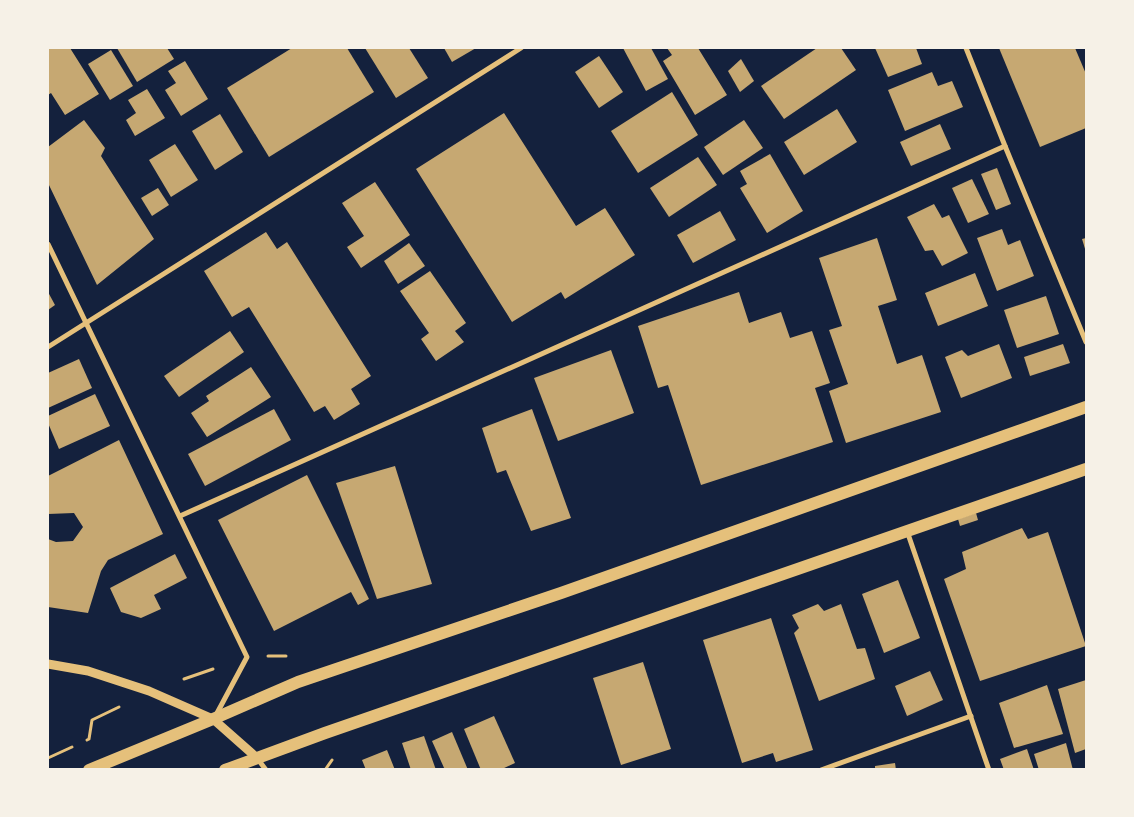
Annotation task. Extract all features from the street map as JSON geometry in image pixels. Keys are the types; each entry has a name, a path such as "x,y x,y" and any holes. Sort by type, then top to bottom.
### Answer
{"main road":[{"path":"89,770 298,682 570,590 1086,407"},
{"path":"225,770 325,733 1086,469"}],"street":[{"path":"48,347 521,48"},
{"path":"966,48 1086,342"},
{"path":"180,516 1005,146"},
{"path":"48,244 248,657 213,719"},
{"path":"907,531 989,770"},
{"path":"48,664 88,671 149,691 213,719 257,758 266,770"},
{"path":"821,770 971,716"}],"path":[{"path":"80,743 89,739 92,720 149,691 248,657 295,656"},
{"path":"48,758 72,747"}],"building":[{"path":"48,48 70,48 99,94 65,115 51,93 48,95"},
{"path":"117,48 167,48 174,59 137,82"},
{"path":"292,48 347,48 374,92 269,157 227,88"},
{"path":"365,48 409,48 428,78 396,98"},
{"path":"444,48 476,48 452,62"},
{"path":"623,48 651,48 668,79 646,91"},
{"path":"667,48 698,48 727,95 695,115 663,61 672,55"},
{"path":"817,48 841,48 856,70 784,119 761,86"},
{"path":"875,48 916,48 922,64 888,77"},
{"path":"999,48 1075,48 1086,74 1086,128 1040,147"},
{"path":"111,50 133,86 110,100 88,64"},
{"path":"599,56 623,92 599,108 575,72"},
{"path":"741,59 754,81 740,92 728,71"},
{"path":"185,61 208,99 181,116 165,90 176,83 168,71"},
{"path":"932,72 938,86 952,81 963,107 905,131 888,90"},
{"path":"147,89 165,118 135,136 126,120 136,113 128,100"},
{"path":"672,92 698,135 638,173 611,131"},
{"path":"837,109 857,142 804,175 784,142"},
{"path":"504,113 576,226 605,208 635,255 565,299 561,292 512,322 416,169"},
{"path":"220,114 243,152 215,170 192,131"},
{"path":"84,120 105,148 101,156 154,239 97,285 48,183 48,147"},
{"path":"744,120 763,148 723,175 704,147"},
{"path":"940,124 951,149 911,166 900,142"},
{"path":"175,144 198,180 171,197 149,160"},
{"path":"770,154 803,211 767,233 740,188 747,184 740,171"},
{"path":"698,157 717,185 669,217 650,188"},
{"path":"997,168 1011,204 996,210 981,174"},
{"path":"972,179 989,214 968,223 952,188"},
{"path":"375,182 410,235 361,268 347,247 364,236 342,203"},
{"path":"158,188 169,205 152,216 141,198"},
{"path":"934,204 942,218 949,215 968,253 942,266 933,250 925,251 907,217"},
{"path":"720,211 736,240 693,263 677,235"},
{"path":"1002,229 1008,245 1020,240 1034,276 997,291 977,238"},
{"path":"266,232 277,249 287,242 371,376 351,389 360,404 334,420 325,406 314,412 249,307 232,317 204,271"},
{"path":"877,238 897,300 878,306 897,364 922,355 941,412 846,443 829,391 848,384 829,330 842,326 819,258"},
{"path":"1086,238 1086,252 1082,239"},
{"path":"409,243 425,266 398,284 384,261"},
{"path":"430,271 466,323 455,331 464,342 436,361 421,339 429,333 400,291"},
{"path":"975,273 988,306 938,326 925,293"},
{"path":"48,292 55,305 48,310"},
{"path":"739,292 749,323 781,312 790,338 812,331 830,383 815,388 833,442 701,485 668,385 658,388 638,326"},
{"path":"1046,296 1059,334 1017,348 1004,310"},
{"path":"230,331 244,352 179,397 164,376"},
{"path":"999,344 1012,378 961,398 945,357 962,350 968,356"},
{"path":"1063,344 1070,363 1030,376 1024,357"},
{"path":"611,350 634,413 558,441 534,378"},
{"path":"79,359 92,388 48,408 48,373"},
{"path":"251,367 271,397 207,437 191,413 209,401 206,396"},
{"path":"95,394 110,426 59,449 48,423 48,416"},
{"path":"274,409 291,440 205,486 188,454"},
{"path":"532,409 571,518 531,531 506,470 497,473 482,428"},
{"path":"119,440 163,534 108,560 101,571 88,613 48,607 48,539 56,542 73,541 83,527 74,513 48,514 48,476"},
{"path":"395,466 432,584 377,599 336,483"},
{"path":"307,475 369,599 358,605 351,592 274,631 218,520"},
{"path":"976,513 978,520 960,526 958,519"},
{"path":"1022,528 1028,539 1048,532 1086,646 980,681 944,579 966,569 962,552"},
{"path":"175,554 187,578 154,595 161,609 141,618 121,612 110,588"},
{"path":"898,580 920,638 884,653 862,594"},
{"path":"818,604 824,611 841,604 857,649 865,648 875,679 819,701 794,633 799,628 792,615"},
{"path":"771,618 813,750 776,762 773,753 742,763 703,640"},
{"path":"643,662 671,749 621,765 593,678"},
{"path":"930,671 943,700 907,716 895,686"},
{"path":"1086,680 1086,749 1075,753 1058,689"},
{"path":"1047,685 1063,734 1014,748 999,703"},
{"path":"494,716 515,763 500,770 481,770 464,729"},
{"path":"452,732 468,770 445,770 432,741"},
{"path":"424,736 436,770 411,770 402,743"},
{"path":"1066,743 1073,770 1039,770 1034,754"},
{"path":"1027,749 1034,770 1004,770 1000,759"},
{"path":"387,750 395,770 366,770 362,760"},
{"path":"895,763 896,770 875,770 875,766"}]}
